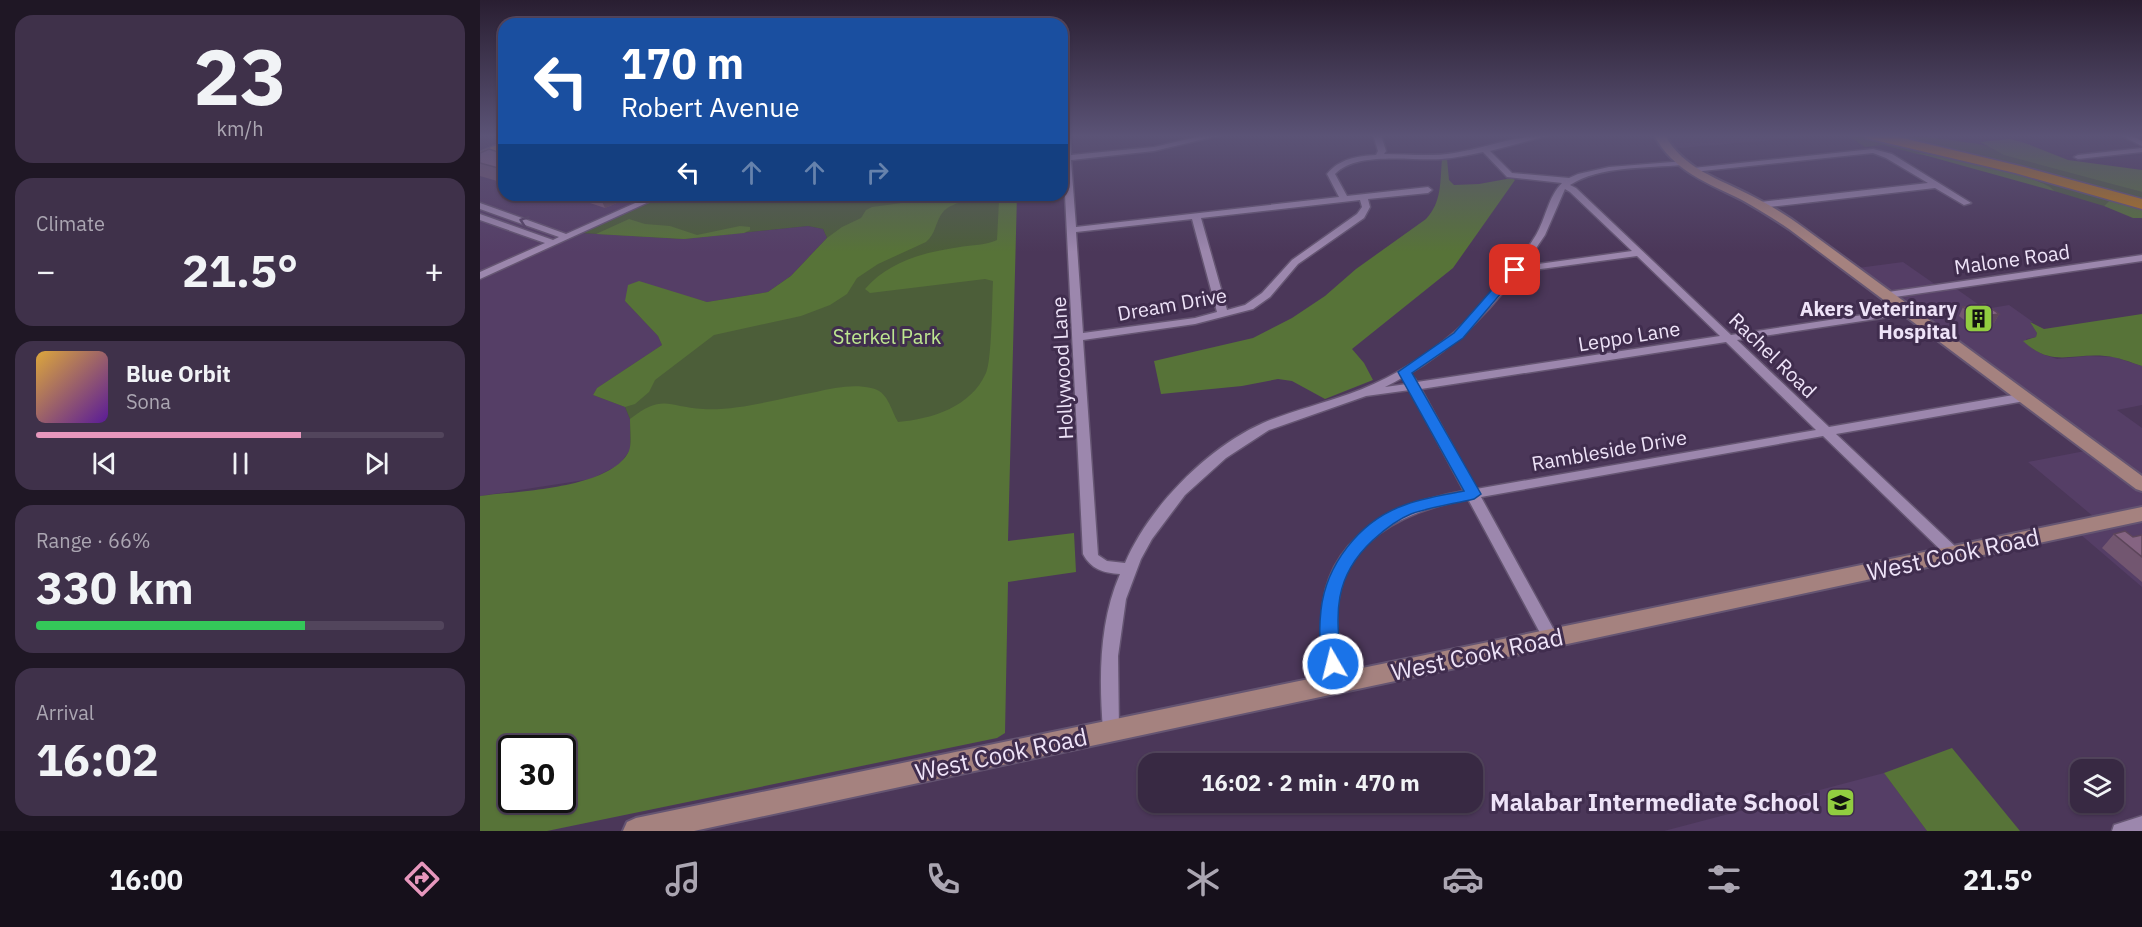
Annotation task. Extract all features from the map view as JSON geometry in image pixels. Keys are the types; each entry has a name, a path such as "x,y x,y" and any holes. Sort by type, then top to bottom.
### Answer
{"highway":[{"path":"2033,174 2142,204"},
{"path":"2055,174 2142,196"}],"main road":[{"path":"1701,174 1800,231 2142,485"},
{"name":"West Cook Road","path":"636,831 2142,514"}],"street":[{"path":"1331,174 1344,199"},
{"path":"1509,174 1566,183 1589,174"},
{"path":"1917,174 1967,203"},
{"name":"Hollywood Lane","path":"1068,176 1090,554 1100,565 1129,569"},
{"path":"1111,730 1109,708 1112,649 1120,597 1129,569 1155,524 1177,496 1227,451 1263,428 1354,396 1405,372 1458,335 1515,270 1546,225 1566,183"},
{"name":"Rachel Road","path":"1566,183 1731,338 1954,554"},
{"path":"1760,206 1936,185"},
{"path":"1071,230 1428,190"},
{"name":"Dream Drive","path":"1078,337 1195,321 1249,307 1262,298 1295,262 1358,219 1366,207 1363,197"},
{"path":"480,276 647,201"},
{"path":"480,206 567,237"},
{"path":"1196,216 1209,255 1223,315"},
{"path":"480,217 553,243"},
{"path":"1515,270 1640,253"},
{"name":"Malone Road","path":"1888,295 2142,258"},
{"name":"Leppo Lane","path":"1354,396 1909,311"},
{"path":"1405,372 1474,494 1551,639"},
{"name":"Rambleside Drive","path":"1338,684 1330,643 1328,610 1334,582 1347,558 1370,533 1392,516 1419,505 1474,494 2025,397"},
{"path":"2121,831 2142,825"}],"shaded area":[{"path":"480,174 498,174 498,201 651,201 583,233 684,239 808,226 823,229 827,238 791,276 768,292 707,302 677,294 625,301 658,336 662,345 597,388 593,395 625,407 630,419 630,450 619,465 591,479 480,496"},
{"path":"1903,262 1936,285 1948,283 1985,309 2009,305 2033,322 2030,322 2037,333 2036,337 2026,339 2033,349 2042,354 2057,359 2088,356 2114,357 2142,366 2142,405 2117,410 2142,428 2142,587 2073,528 2100,522 2028,462 2090,450 1850,269"},
{"name":"Malabar Intermediate School","path":"1884,773 1927,831 1664,831"}],"green space":[{"path":"1441,174 1448,174 1449,180 1454,185 1479,184 1512,178 1515,180 1453,268 1352,349 1364,363 1373,380 1325,399 1292,381 1278,379 1242,386 1161,394 1154,361 1253,338 1292,318 1325,296 1356,269 1426,219 1438,199"},
{"path":"1992,174 2014,174 2046,185 2054,191"},
{"path":"2011,174 2078,174 2142,192 2142,208 2110,200 2104,206 2054,191 2039,181"},
{"path":"2074,174 2142,174 2142,192"},
{"path":"2110,200 2142,208 2142,218 2133,218 2104,206"},
{"name":"Sterkel Park","path":"651,201 1003,201 994,433 631,485 630,419 625,407 674,347 791,276 827,238 823,229 808,226 684,239 581,233"},
{"path":"917,201 966,201 953,205 943,212 926,242 878,264 857,278 847,294 830,305 801,316 714,335 655,380 649,392 635,404 625,407 593,395 597,388 662,345 658,336 625,301 628,285 639,281 707,302 768,292 791,276 827,238 842,227 861,218 866,210 872,207"},
{"path":"999,201 1017,201 1008,541 1074,533 1076,572 1008,582 1005,733 997,738 547,831 480,831 480,496 562,486 584,481 603,473 619,464 629,451 630,419 650,406 658,404 703,409 731,408 837,388 864,387 877,390 885,396 898,422 924,418 961,403 979,385 988,366 993,281 985,279 870,293 865,289 885,271 908,259 934,252 997,240"},
{"path":"629,219 645,224 670,226 697,235 740,226 750,227 750,230 744,233 684,239 596,234"},
{"path":"2142,314 2142,366 2105,356 2053,357 2033,349 2023,341 2036,337 2037,333 2030,322 2044,329"},
{"path":"1952,748 2020,831 1927,831 1884,773"}],"building":[{"path":"1985,304 1999,314 1977,317 1963,307"},
{"path":"2125,531 2133,537 2142,535 2142,557 2114,534"}],"place":[{"name":"Akers Veterinary Hospital","path":"1978,319"},
{"name":"Malabar Intermediate School","path":"1840,802"}],"route":[{"path":"1333,664 1328,610 1334,582 1347,558 1370,533 1392,516 1419,505 1474,494 1405,372 1447,345 1458,335 1515,270"}]}
